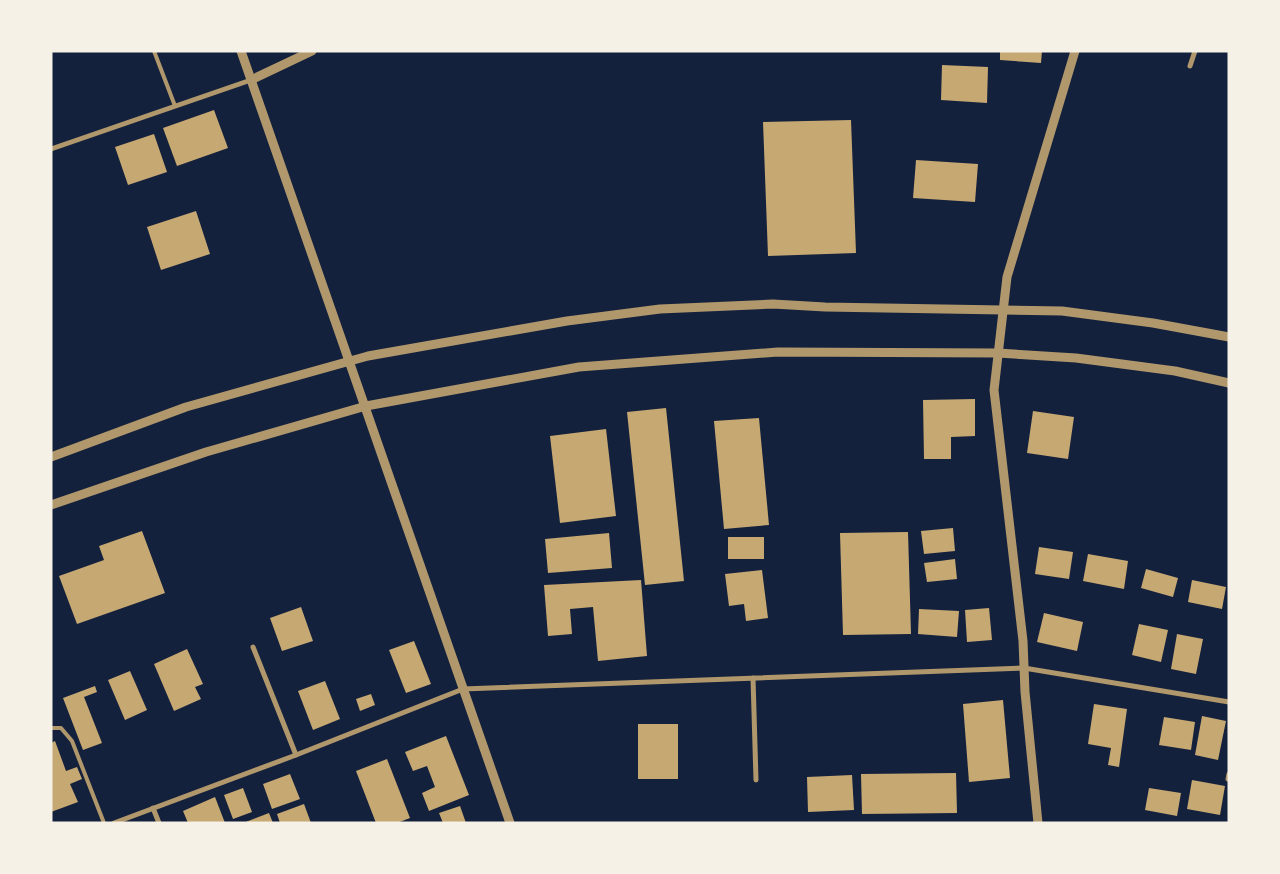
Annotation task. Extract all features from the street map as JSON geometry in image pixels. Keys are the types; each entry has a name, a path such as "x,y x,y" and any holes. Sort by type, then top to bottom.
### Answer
{"street":[{"path":"241,51 510,823"},
{"path":"51,149 251,80 312,51"},
{"path":"1038,823 1024,668 994,390 1007,277 1075,51"},
{"path":"1190,66 1195,51"},
{"path":"51,457 186,407 368,356 566,321 660,309 773,304 825,308 1062,311 1153,323 1229,337"},
{"path":"51,505 206,452 366,406 579,367 778,352 998,353 1086,359 1175,371 1229,383"},
{"path":"253,647 296,755"},
{"path":"114,823 296,755 463,689 1024,668 1229,702"},
{"path":"753,678 756,780"},
{"path":"153,808 159,823"}],"lane":[{"path":"154,51 175,106"},
{"path":"51,728 62,728 72,740 104,823"}],"building":[{"path":"1000,51 1042,51 1041,63 1000,60"},
{"path":"942,65 988,67 987,103 941,100"},
{"path":"214,110 228,148 177,166 163,128"},
{"path":"851,120 856,253 768,256 763,122"},
{"path":"154,134 167,172 128,185 115,147"},
{"path":"916,160 978,164 975,202 913,198"},
{"path":"196,211 210,254 161,270 147,227"},
{"path":"975,399 975,436 951,437 951,459 924,459 923,400"},
{"path":"666,408 684,581 645,585 627,412"},
{"path":"1033,411 1074,417 1068,459 1027,453"},
{"path":"759,418 769,525 724,529 714,421"},
{"path":"606,429 616,516 560,523 550,436"},
{"path":"953,528 955,551 924,554 921,531"},
{"path":"142,531 165,593 77,624 59,576 104,560 99,546"},
{"path":"908,532 911,634 843,635 840,533"},
{"path":"609,533 612,568 548,573 545,539"},
{"path":"728,537 764,537 764,559 728,559"},
{"path":"1039,547 1073,552 1069,579 1035,574"},
{"path":"1088,554 1128,561 1124,589 1083,581"},
{"path":"955,559 957,579 927,582 924,563"},
{"path":"1146,569 1178,578 1173,597 1141,588"},
{"path":"762,570 768,618 746,621 744,604 729,606 725,574"},
{"path":"641,580 647,656 598,661 593,607 570,609 572,634 548,636 544,585"},
{"path":"1192,580 1226,587 1222,609 1188,602"},
{"path":"301,607 313,641 282,651 270,618"},
{"path":"989,608 992,640 967,642 965,610"},
{"path":"919,609 959,611 957,637 918,634"},
{"path":"1044,613 1083,622 1077,651 1037,642"},
{"path":"1139,624 1168,630 1161,662 1132,655"},
{"path":"1177,634 1203,639 1196,674 1171,669"},
{"path":"414,641 431,684 406,693 389,650"},
{"path":"187,649 203,684 195,687 201,699 174,711 154,664"},
{"path":"130,671 147,710 125,720 108,680"},
{"path":"325,681 340,719 313,730 298,691"},
{"path":"95,686 97,692 84,697 102,743 83,750 63,698"},
{"path":"371,694 375,705 360,711 356,699"},
{"path":"1003,700 1010,778 969,782 963,704"},
{"path":"1094,704 1127,709 1119,767 1108,765 1111,748 1088,744"},
{"path":"1202,716 1226,721 1218,760 1195,755"},
{"path":"1164,717 1195,722 1191,750 1159,745"},
{"path":"638,724 678,724 678,779 638,779"},
{"path":"446,736 469,795 429,811 422,793 435,787 427,766 413,771 405,752"},
{"path":"55,741 66,771 77,767 82,779 70,784 78,802 51,812 51,743"},
{"path":"387,759 410,818 397,823 376,823 356,771"},
{"path":"956,773 957,813 862,814 861,774"},
{"path":"290,774 300,799 272,809 263,784"},
{"path":"852,775 854,810 808,812 807,777"},
{"path":"1192,780 1225,786 1220,815 1187,809"},
{"path":"243,788 252,812 233,819 224,795"},
{"path":"1149,788 1181,793 1177,816 1145,810"},
{"path":"215,797 225,823 188,823 183,811"},
{"path":"304,804 311,823 280,823 277,814"},
{"path":"460,806 466,823 443,823 439,813"},
{"path":"269,813 273,823 243,823"}]}
